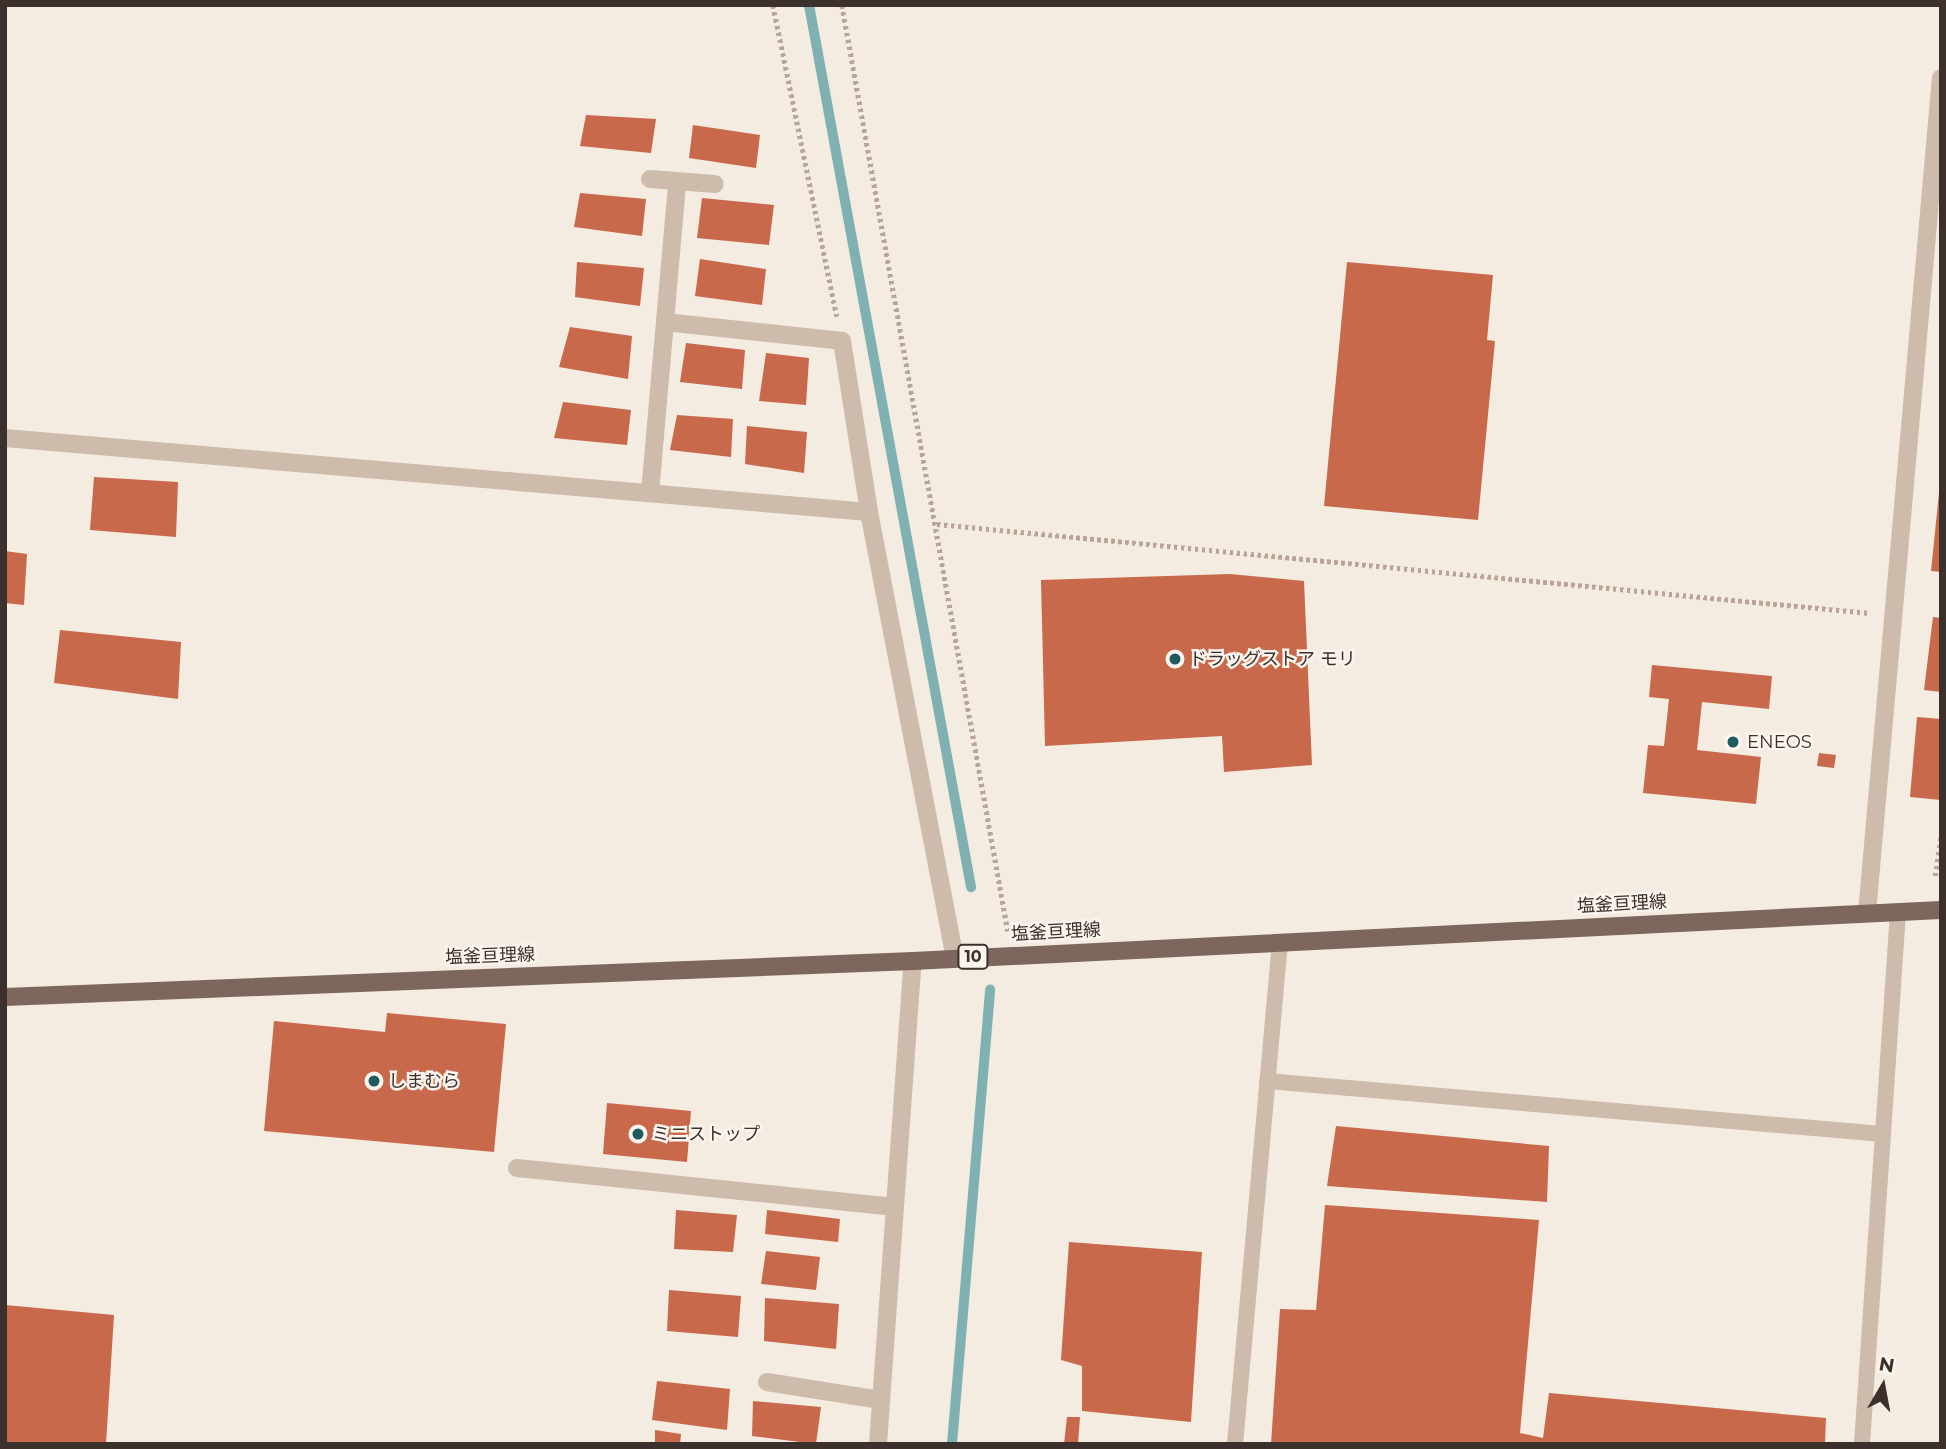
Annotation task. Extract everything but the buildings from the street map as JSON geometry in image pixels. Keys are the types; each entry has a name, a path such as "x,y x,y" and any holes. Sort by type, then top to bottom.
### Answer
{"main road":[{"name":"塩釜亘理線","path":"5,997 913,961 1941,911"}],"street":[{"path":"1867,913 1941,78"},
{"path":"650,180 715,184"},
{"path":"650,493 677,181"},
{"path":"665,322 842,341 869,512 955,958"},
{"path":"5,438 869,512"},
{"path":"878,1444 913,961"},
{"path":"517,1168 895,1207"},
{"path":"767,1382 881,1400"}],"lane":[{"path":"1862,1444 1898,912"},
{"path":"1235,1444 1280,942"},
{"path":"1267,1081 1883,1134"}],"path":[{"path":"773,5 842,341"},
{"path":"842,5 937,524 1012,956"},
{"path":"937,524 1893,615"},
{"path":"1935,876 1941,835"}],"waterway":[{"path":"809,5 971,887"},
{"path":"952,1444 990,990"}],"place":[{"name":"ドラッグストア モリ","path":"1175,659"},
{"name":"ENEOS","path":"1733,742"},
{"name":"しまむら","path":"374,1081"},
{"name":"ミニストップ","path":"638,1134"}]}
